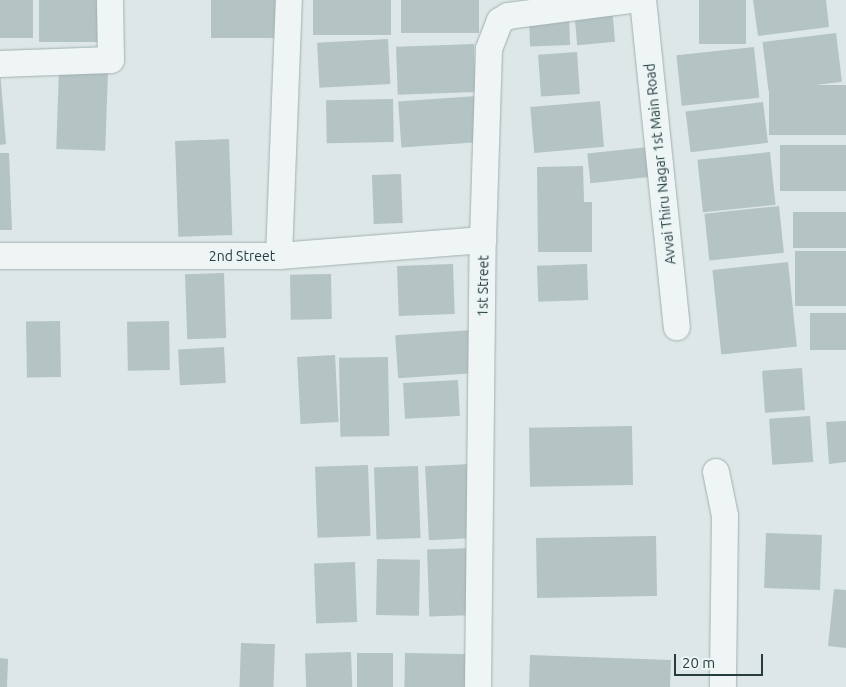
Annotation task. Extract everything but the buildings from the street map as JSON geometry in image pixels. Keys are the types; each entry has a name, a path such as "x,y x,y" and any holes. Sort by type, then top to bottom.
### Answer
{"street":[{"path":"0,64 111,60 110,0"},
{"path":"279,256 289,0"},
{"name":"1st Street","path":"478,687 484,240 489,49 500,21 508,16 631,0"},
{"name":"Avvai Thiru Nagar 1st Main Road","path":"643,0 677,327"},
{"name":"2nd Street","path":"0,256 279,256 484,240"},
{"path":"716,472 725,516 723,687"}]}
